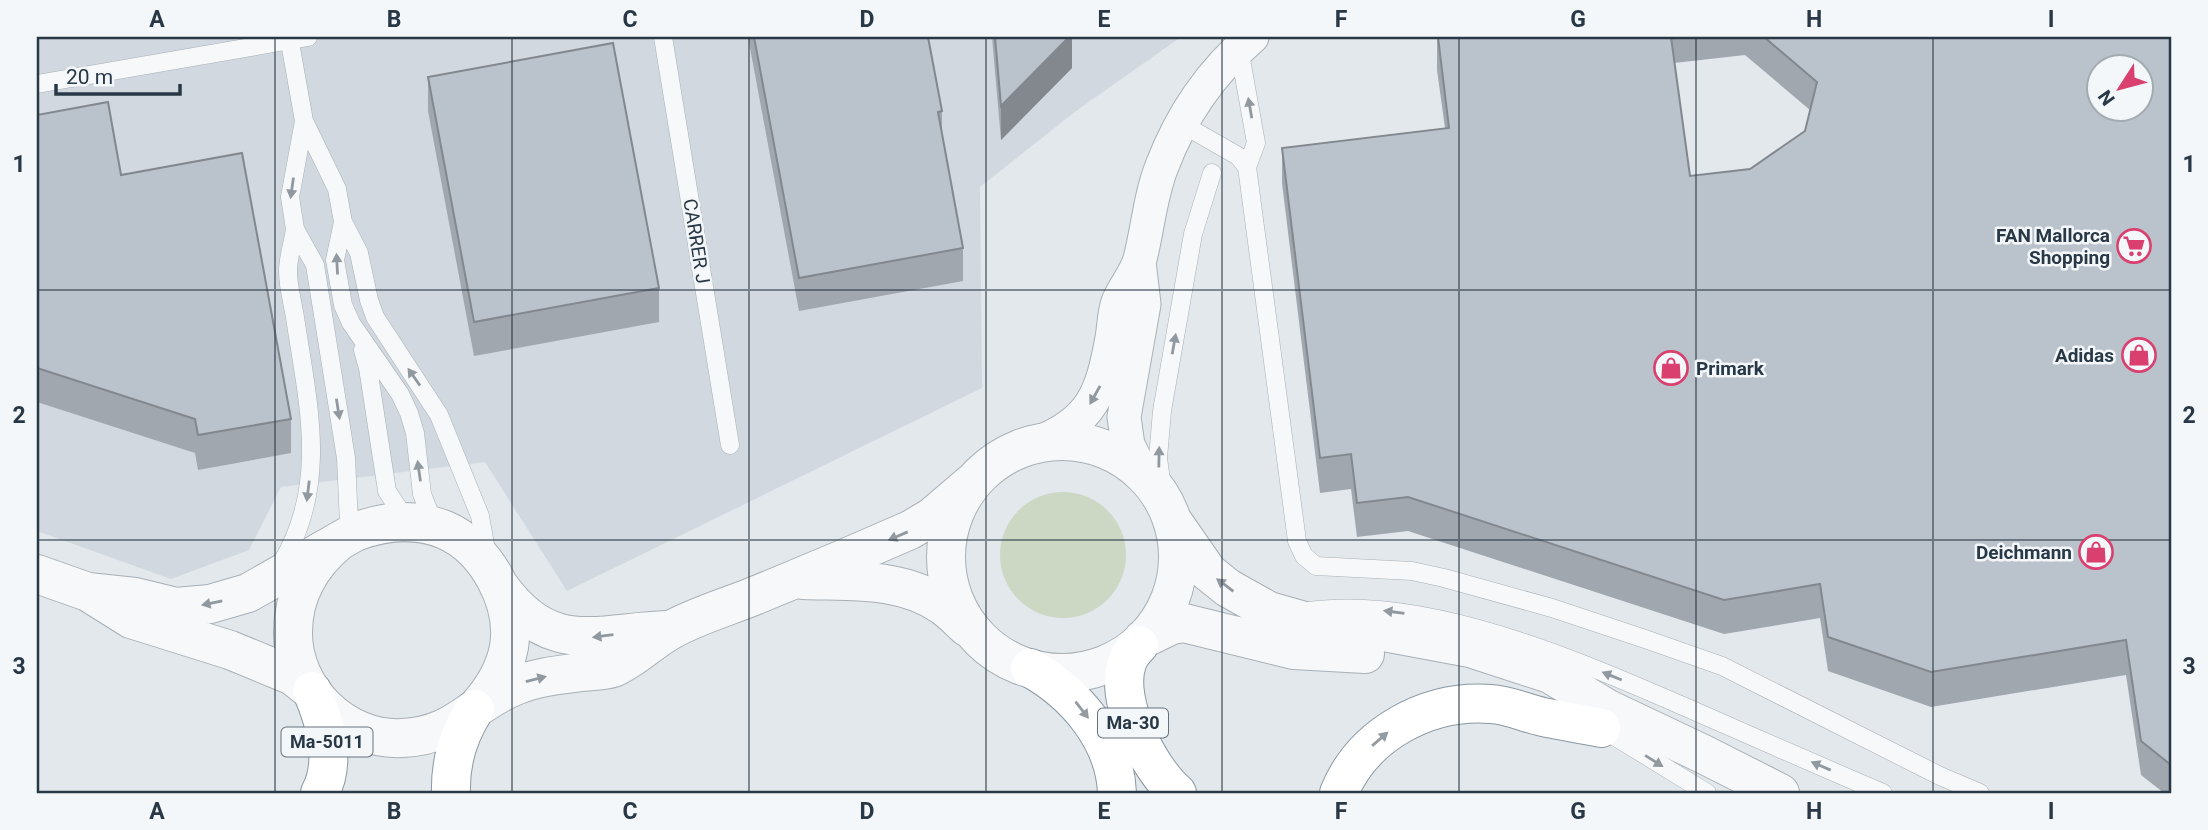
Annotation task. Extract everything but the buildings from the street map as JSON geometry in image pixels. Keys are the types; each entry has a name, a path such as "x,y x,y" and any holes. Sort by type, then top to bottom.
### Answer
{"highway":[{"name":"Ma-30","path":"1141,642 1130,654 1125,672 1127,701 1145,751 1159,774 1177,793"},
{"name":"Ma-30","path":"1030,668 1063,689 1088,718 1112,763 1117,793"},
{"name":"Ma-5011","path":"312,691 322,716 328,752 326,776 320,793"},
{"path":"1339,793 1345,780 1370,747 1388,732 1408,719 1447,706 1493,704 1513,707 1541,717 1601,728"},
{"name":"Ma-5011","path":"451,793 450,778 458,739 475,709"}],"street":[{"path":"475,709 493,696 527,681 612,668 671,629 910,530 932,517 1002,457 1057,435 1073,424 1093,401 1104,378 1118,302 1139,262 1161,168 1182,124 1209,80 1245,42"},
{"path":"1139,262 1144,304 1124,417 1128,445 1142,473 1201,563 1228,588 1259,606 1340,631 1384,632 1470,648 1550,674 1608,709 1780,793"},
{"path":"1037,443 1056,440 1094,445 1127,459 1142,473"},
{"path":"973,482 954,515 949,533 947,569 957,607 980,638"},
{"path":"1141,642 1163,615 1171,597 1178,559 1169,512"},
{"name":"Ma-5011","path":"37,574 88,592 131,619 230,650 293,676 312,691 335,716 365,732 382,737 432,734 462,719 475,709 496,681 509,647 508,616 495,580 477,555 437,528 410,522 373,525 339,541 248,593 227,600 193,607 176,607 135,597 88,592"},
{"name":"Ma-5011","path":"312,691 302,675 296,657 293,620 303,584 313,567 339,541"},
{"path":"495,580 529,619 566,635 593,638 671,629"},
{"path":"794,580 890,584 908,588 943,606 995,651 1030,668 1049,672 1088,670 1123,656 1141,642 1172,625 1184,623 1294,650 1383,654 1476,672 1543,695 1601,728 1703,754"}],"lane":[{"name":"CARRER J","path":"663,37 730,445"},
{"path":"37,85 296,38 304,121 290,197 295,229 288,271 310,415 308,496 294,543 280,565 260,586"},
{"path":"1245,42 1256,143 1247,167 1297,541 1300,550 1310,562 1316,566 1412,571 1444,578 1552,608 1645,639 1722,667 1927,770 1980,793"},
{"path":"304,121 337,188 343,222 359,253 375,317 439,415 480,516 484,547 495,580"},
{"path":"1182,124 1238,156 1247,167"},
{"path":"1169,512 1158,458 1162,411 1193,234 1212,173"},
{"path":"343,222 335,260 343,305 368,368 387,491 409,519 437,528 438,525 425,506 415,433 409,413 400,394 351,323"},
{"path":"295,229 314,265 346,458 349,523 346,533 339,541"},
{"path":"1285,614 1327,608 1387,611 1430,618 1544,650 1613,676 1883,793"},
{"path":"1601,728 1707,793"}],"shaded area":[{"path":"37,37 1181,37 1076,111 980,187 982,388 567,591 485,462 281,487 249,550 171,579 37,531"}],"green space":[{"path":"1063,492 1087,497 1108,510 1121,531 1126,555 1121,579 1108,600 1087,613 1063,618 1039,613 1018,600 1005,579 1000,555 1005,531 1018,510 1039,497"}],"place":[{"name":"FAN Mallorca Shopping","path":"2134,246"},
{"name":"Adidas","path":"2139,355"},
{"name":"Primark","path":"1671,368"},
{"name":"Deichmann","path":"2096,552"}]}
